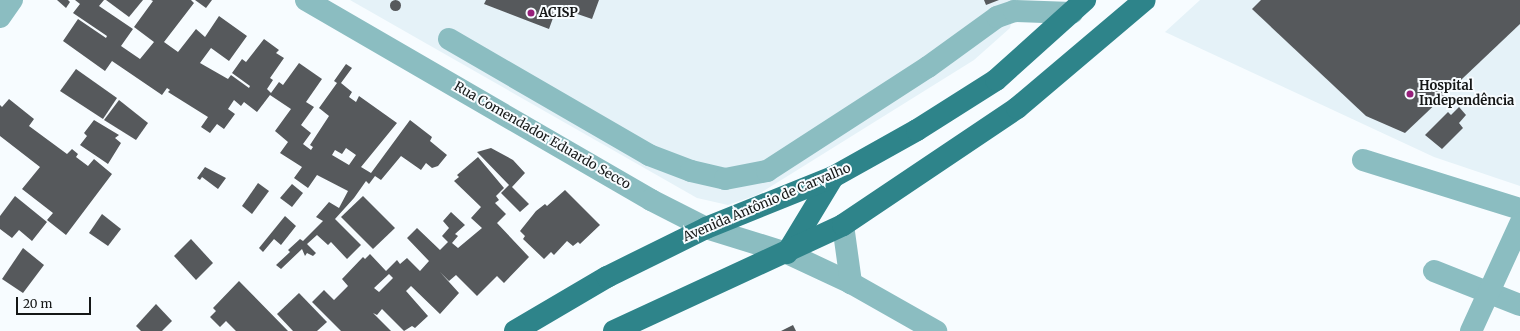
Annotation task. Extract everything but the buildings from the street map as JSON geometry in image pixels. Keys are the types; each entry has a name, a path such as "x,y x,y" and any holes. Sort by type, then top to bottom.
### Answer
{"main road":[{"path":"614,331 787,253 843,225 1017,108 1145,0"},
{"name":"Avenida Antônio de Carvalho","path":"515,331 607,276 706,228 833,177 916,130 996,80 1078,6"},
{"path":"787,253 833,177"}],"street":[{"path":"0,16 12,0"},
{"name":"Rua Comendador Eduardo Secco","path":"306,0 652,200 706,228 787,253 851,282 936,331"},
{"path":"449,39 649,155 692,171 725,179 767,171 928,67 997,17 1014,11 1078,6"},
{"path":"1363,160 1520,209"},
{"path":"1471,331 1520,224"},
{"path":"843,225 851,282"},
{"path":"1434,271 1520,305"}],"shaded area":[{"path":"350,0 1016,0 1010,28 974,60 757,195 728,205 697,198"},
{"name":"Hospital Independência","path":"1200,0 1520,0 1520,186 1434,157 1165,32"}],"place":[{"name":"ACISP","path":"531,13"},
{"name":"Hospital Independência","path":"1410,94"}]}
